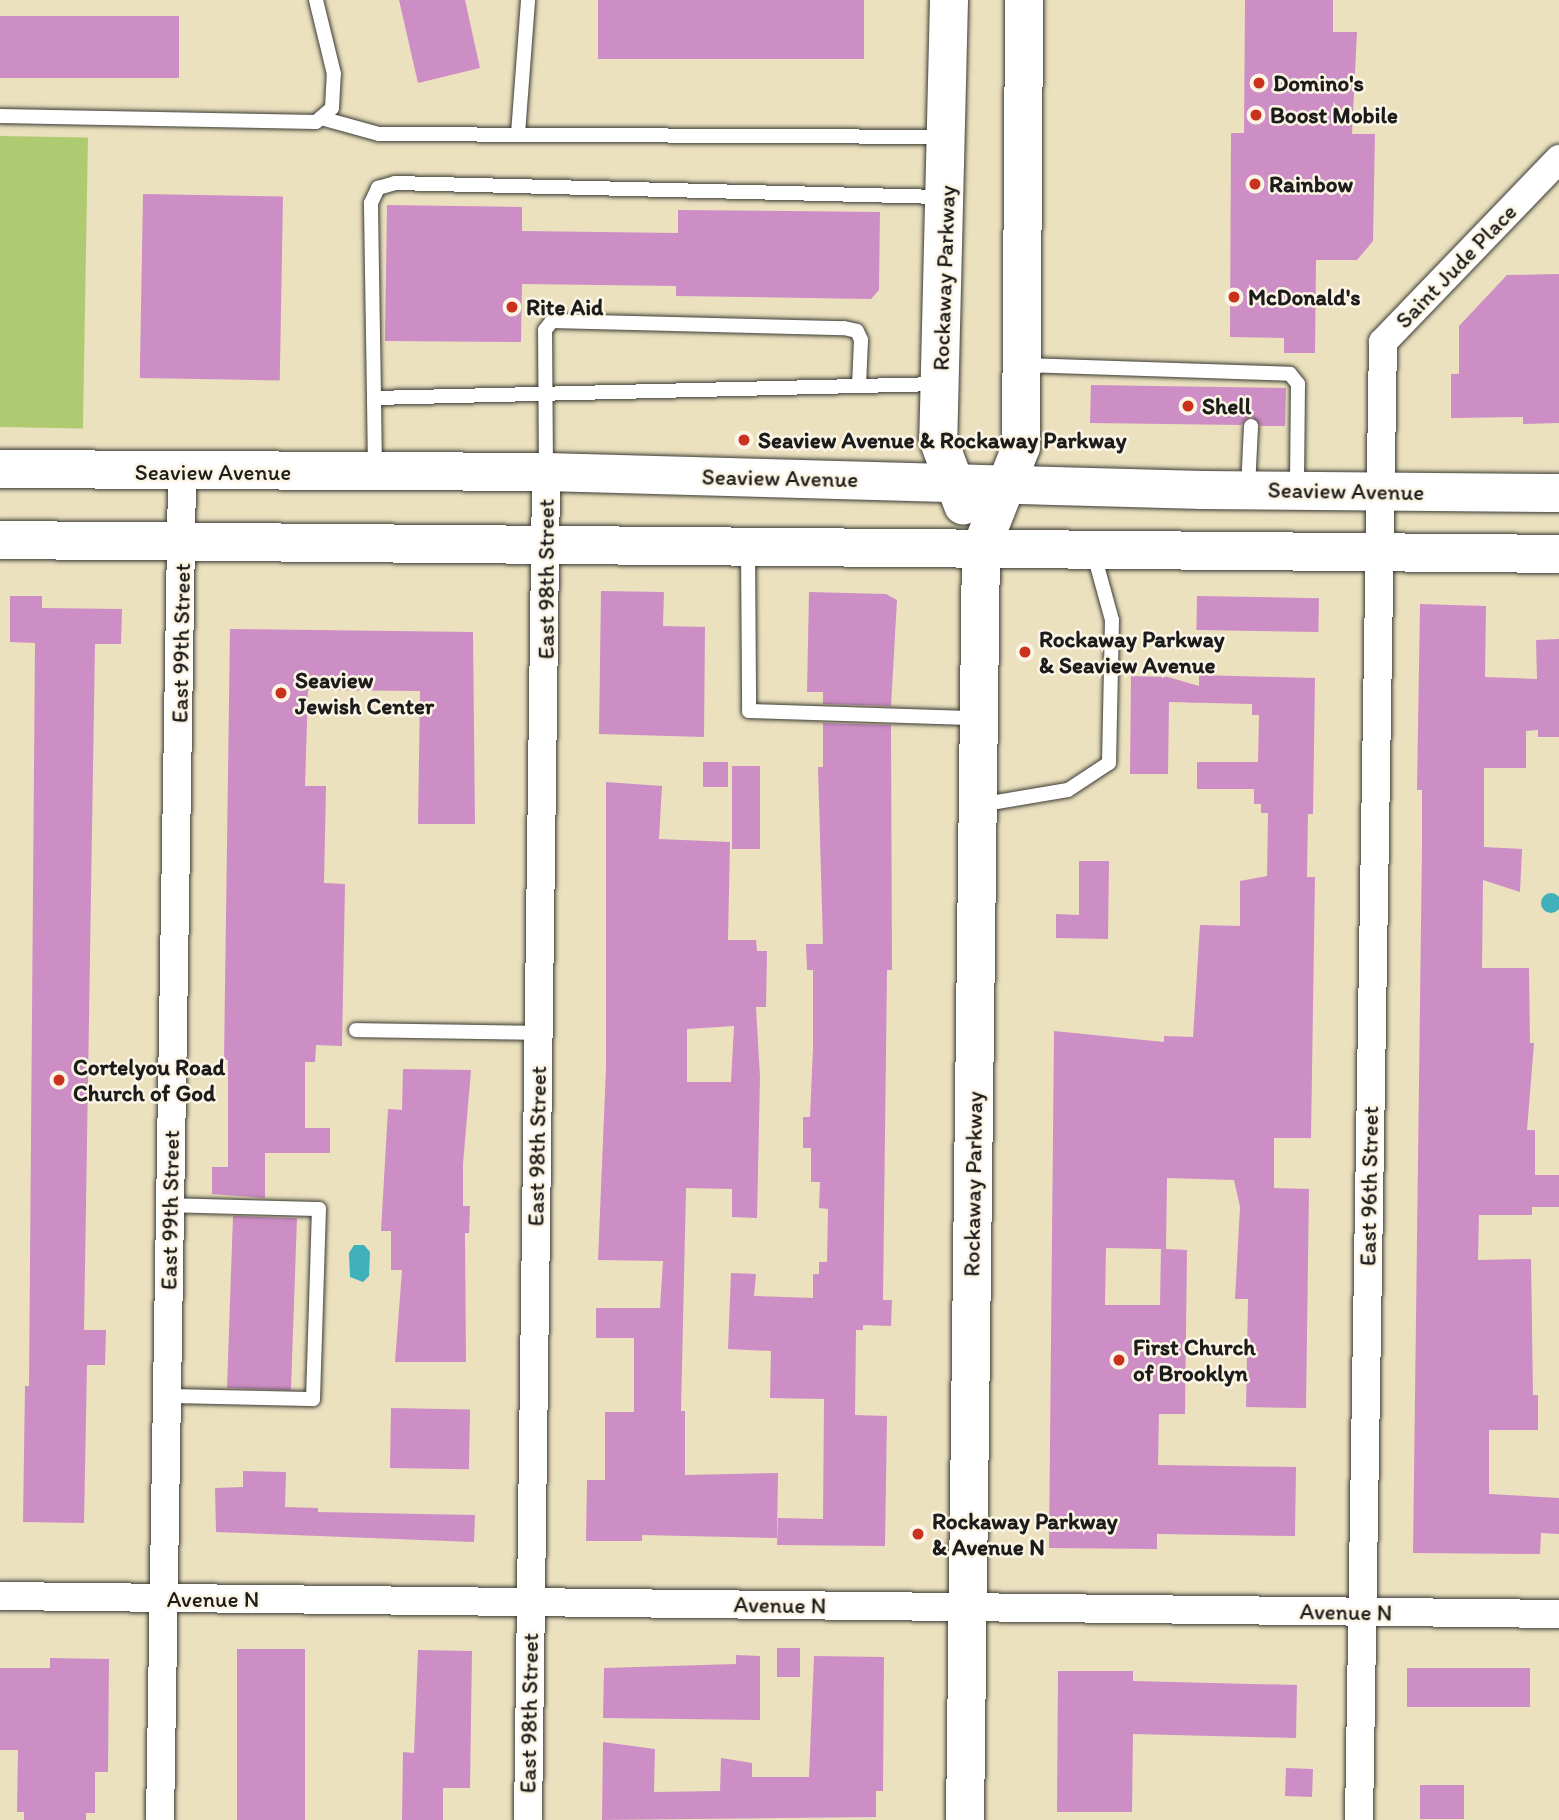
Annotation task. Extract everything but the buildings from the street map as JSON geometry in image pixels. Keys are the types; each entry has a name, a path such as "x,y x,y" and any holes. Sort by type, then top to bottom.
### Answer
{"street":[{"name":"Rockaway Parkway","path":"949,0 938,439 981,549"},
{"name":"Rockaway Parkway","path":"965,1820 981,549 1021,447 1024,0"},
{"name":"Saint Jude Place","path":"1380,552 1382,342 1559,159"},
{"name":"Seaview Avenue","path":"0,469 182,473 546,472 954,482 1006,486 1559,493"},
{"name":"East 98th Street","path":"528,1820 546,472"},
{"name":"East 99th Street","path":"160,1820 182,473"},
{"path":"0,540 1559,554"},
{"name":"East 96th Street","path":"1359,1820 1380,552"},
{"name":"Avenue N","path":"0,1596 1559,1614"}],"lane":[{"path":"316,0 334,74 332,108 321,118"},
{"path":"517,134 528,0"},
{"path":"0,116 302,122 321,118 379,134 947,137"},
{"path":"375,473 372,203 379,188 395,183 946,197"},
{"path":"546,472 543,393 545,330 552,321 844,328 857,331 861,340 859,386"},
{"path":"1022,365 1252,380 1290,374 1298,384 1297,490"},
{"path":"374,398 941,384"},
{"path":"1248,489 1251,426"},
{"path":"748,547 749,711 895,719 979,718"},
{"path":"978,805 1068,790 1109,763 1112,620 1093,550"},
{"path":"356,1030 539,1033"},
{"path":"167,1396 313,1399 319,1209 170,1205"}],"green space":[{"path":"0,136 88,138 83,428 0,427"}],"water":[{"path":"1551,893 1558,896 1561,903 1558,910 1551,913 1544,910 1541,903 1544,896"},
{"path":"354,1245 364,1245 370,1252 369,1276 363,1282 350,1277 349,1253"}],"place":[{"name":"Domino's","path":"1259,83"},
{"name":"Boost Mobile","path":"1256,115"},
{"name":"Rainbow","path":"1255,184"},
{"name":"McDonald's","path":"1234,297"},
{"name":"Rite Aid","path":"512,307"},
{"name":"Shell","path":"1188,406"},
{"name":"Seaview Avenue & Rockaway Parkway","path":"744,440"},
{"name":"Rockaway Parkway & Seaview Avenue","path":"1025,652"},
{"name":"Seaview Jewish Center","path":"281,693"},
{"name":"Cortelyou Road Church of God","path":"59,1080"},
{"name":"First Church of Brooklyn","path":"1119,1360"},
{"name":"Rockaway Parkway & Avenue N","path":"918,1534"}]}
